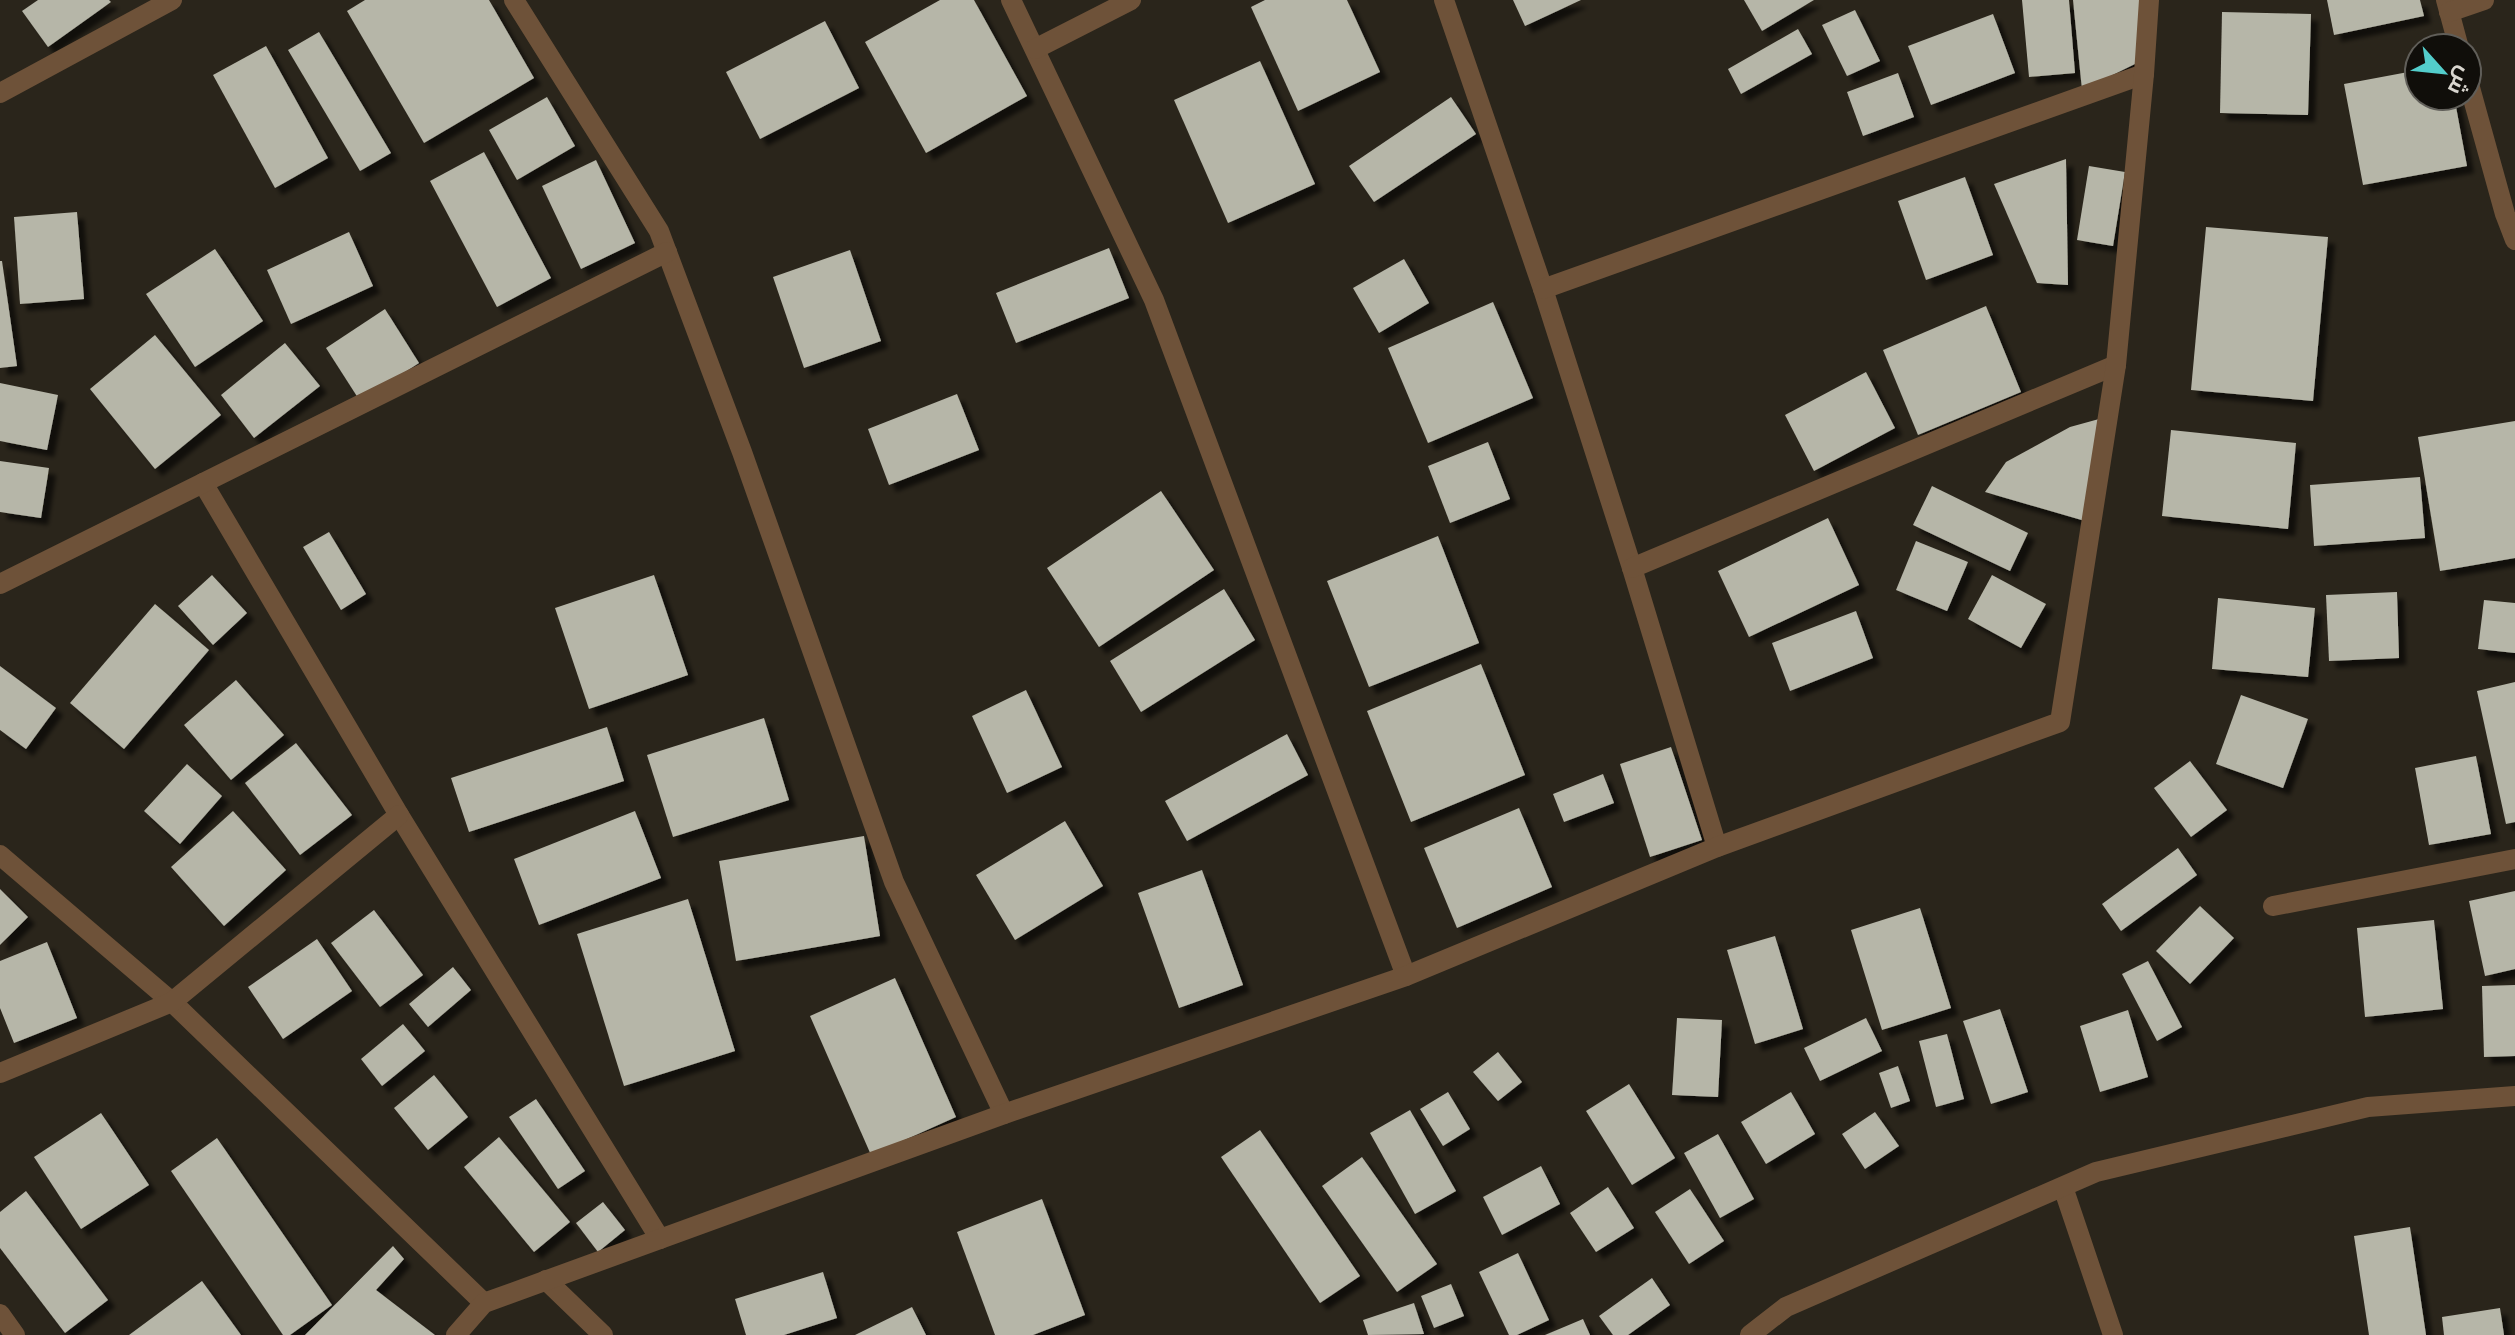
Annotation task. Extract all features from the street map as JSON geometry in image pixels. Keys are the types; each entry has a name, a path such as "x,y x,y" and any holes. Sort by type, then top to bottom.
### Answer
{"street":[{"path":"0,93 172,0"},
{"path":"514,0 659,231 742,452 894,882 1004,1114"},
{"path":"1011,0 1154,300 1406,976"},
{"path":"1035,49 1131,0"},
{"path":"1444,0 1543,289 1717,847"},
{"path":"456,1335 484,1303 1004,1114 1406,976 1717,847 2060,722 2116,365 2149,0"},
{"path":"2454,32 2447,6 2484,0"},
{"path":"1543,289 2144,74"},
{"path":"2477,112 2515,240"},
{"path":"0,584 667,252"},
{"path":"1632,568 2116,365"},
{"path":"203,483 399,815 660,1239"},
{"path":"0,1073 172,1002 399,815"},
{"path":"0,855 172,1002 484,1303"},
{"path":"2273,906 2515,859"},
{"path":"1750,1335 1786,1307 2096,1172 2368,1107 2515,1096"},
{"path":"2063,1187 2113,1335"},
{"path":"546,1280 603,1335"},
{"path":"0,1314 15,1335"}],"building":[{"path":"38,0 111,2 48,47 22,11"},
{"path":"365,0 489,0 534,78 424,143 347,11"},
{"path":"940,0 974,0 1027,96 926,153 865,42"},
{"path":"1265,0 1347,0 1380,72 1298,111 1251,7"},
{"path":"1513,0 1581,0 1525,26"},
{"path":"1744,0 1814,0 1762,31"},
{"path":"2022,0 2069,0 2075,73 2029,77"},
{"path":"2073,0 2141,0 2139,62 2082,90"},
{"path":"2327,0 2420,0 2424,16 2334,35"},
{"path":"1855,10 1880,61 1847,76 1822,25"},
{"path":"2222,12 2311,14 2308,115 2220,113"},
{"path":"1993,14 2015,73 1931,105 1908,46"},
{"path":"825,21 859,88 760,139 726,72"},
{"path":"1798,29 1812,54 1741,94 1728,69"},
{"path":"319,32 391,153 360,171 288,50"},
{"path":"266,46 328,158 275,188 213,75"},
{"path":"1260,61 1315,184 1228,223 1174,100"},
{"path":"1898,73 1914,117 1863,136 1847,92"},
{"path":"2403,73 2403,112 2457,112 2467,166 2363,185 2344,84"},
{"path":"547,97 575,146 517,180 489,130"},
{"path":"1451,97 1476,134 1374,202 1349,166"},
{"path":"484,152 551,278 497,307 430,181"},
{"path":"2066,159 2068,285 2037,283 1994,184"},
{"path":"596,160 635,243 581,269 542,186"},
{"path":"2089,166 2125,172 2113,246 2077,240"},
{"path":"1965,177 1993,255 1926,280 1898,201"},
{"path":"77,212 84,299 20,304 14,217"},
{"path":"2206,227 2328,237 2313,401 2191,390"},
{"path":"349,232 373,286 291,324 267,270"},
{"path":"1109,248 1129,298 1016,343 996,293"},
{"path":"215,249 263,321 195,367 146,294"},
{"path":"850,250 881,341 804,368 773,277"},
{"path":"1404,259 1429,303 1379,333 1353,288"},
{"path":"0,261 17,366 0,368"},
{"path":"1493,302 1533,398 1428,443 1388,348"},
{"path":"1986,306 2021,392 1918,435 1883,350"},
{"path":"385,309 419,363 360,401 326,348"},
{"path":"155,335 221,415 155,469 90,389"},
{"path":"285,343 320,386 254,438 221,395"},
{"path":"1866,372 1895,428 1814,471 1785,415"},
{"path":"0,383 58,395 47,450 0,441"},
{"path":"957,394 979,450 889,485 868,429"},
{"path":"2099,419 2085,521 1985,492 2006,462 2070,427"},
{"path":"2515,421 2515,558 2440,571 2418,437"},
{"path":"2171,430 2296,443 2288,529 2162,516"},
{"path":"1488,442 1510,499 1450,523 1428,466"},
{"path":"0,461 49,468 41,518 0,512"},
{"path":"2420,477 2425,538 2314,546 2310,485"},
{"path":"1932,486 2028,533 2010,571 1913,525"},
{"path":"1161,491 1214,570 1099,647 1047,568"},
{"path":"1828,518 1859,585 1749,637 1718,571"},
{"path":"329,532 366,594 341,610 303,547"},
{"path":"1438,536 1479,643 1369,687 1327,581"},
{"path":"1916,541 1968,562 1947,611 1896,590"},
{"path":"212,575 247,613 213,645 178,606"},
{"path":"654,575 688,675 589,709 555,608"},
{"path":"1992,575 2046,604 2021,648 1968,619"},
{"path":"1224,589 1255,640 1141,712 1110,661"},
{"path":"2397,592 2399,658 2329,661 2326,595"},
{"path":"2218,598 2315,608 2308,677 2212,669"},
{"path":"2484,600 2515,603 2515,653 2478,649"},
{"path":"155,604 209,650 124,749 70,703"},
{"path":"1856,611 1873,658 1790,691 1772,643"},
{"path":"1481,664 1525,775 1411,822 1367,711"},
{"path":"0,666 56,708 26,749 0,730"},
{"path":"236,680 284,735 231,780 184,725"},
{"path":"2515,682 2515,822 2506,824 2477,691"},
{"path":"1026,690 1062,767 1007,793 972,716"},
{"path":"2241,695 2308,719 2283,788 2216,764"},
{"path":"764,718 789,800 673,837 647,755"},
{"path":"607,727 624,781 469,832 451,778"},
{"path":"1287,734 1308,775 1187,841 1165,801"},
{"path":"296,743 352,815 300,855 245,783"},
{"path":"1671,747 1702,840 1650,857 1620,764"},
{"path":"2476,756 2491,834 2429,845 2415,768"},
{"path":"2190,761 2227,810 2191,837 2154,788"},
{"path":"187,764 222,796 180,844 144,811"},
{"path":"1603,774 1614,803 1564,822 1553,794"},
{"path":"1519,808 1552,887 1457,928 1424,848"},
{"path":"233,811 286,870 224,926 171,867"},
{"path":"635,811 661,878 539,925 514,859"},
{"path":"1065,821 1103,886 1015,940 976,875"},
{"path":"864,836 880,936 736,961 719,861"},
{"path":"2178,848 2197,875 2121,931 2102,904"},
{"path":"1202,870 1243,985 1179,1008 1138,893"},
{"path":"0,889 28,917 0,945"},
{"path":"2515,891 2515,969 2485,976 2469,901"},
{"path":"688,899 735,1051 624,1086 577,934"},
{"path":"2200,906 2234,938 2190,984 2156,951"},
{"path":"1920,908 1951,1008 1882,1030 1851,930"},
{"path":"374,910 423,975 380,1007 331,943"},
{"path":"2434,920 2443,1009 2365,1017 2357,928"},
{"path":"1775,936 1803,1029 1755,1044 1727,950"},
{"path":"317,939 352,991 283,1039 248,987"},
{"path":"47,942 77,1018 14,1043 0,1008 0,961"},
{"path":"2148,961 2182,1027 2157,1041 2122,974"},
{"path":"453,967 471,990 428,1027 409,1004"},
{"path":"895,978 956,1117 871,1155 810,1016"},
{"path":"2515,985 2515,1056 2484,1057 2482,986"},
{"path":"2000,1009 2028,1092 1991,1104 1963,1021"},
{"path":"2128,1010 2148,1077 2100,1092 2080,1026"},
{"path":"1677,1018 1722,1020 1718,1097 1672,1095"},
{"path":"1866,1018 1882,1051 1820,1081 1804,1048"},
{"path":"403,1024 425,1051 382,1086 361,1059"},
{"path":"1947,1034 1964,1099 1936,1107 1919,1041"},
{"path":"1498,1052 1522,1082 1498,1101 1473,1072"},
{"path":"1898,1066 1910,1101 1891,1108 1879,1073"},
{"path":"434,1075 468,1117 428,1150 394,1108"},
{"path":"1629,1084 1675,1158 1632,1185 1586,1111"},
{"path":"1448,1092 1470,1129 1443,1146 1420,1109"},
{"path":"1791,1092 1815,1134 1766,1164 1741,1122"},
{"path":"536,1099 585,1171 558,1189 509,1117"},
{"path":"1410,1110 1456,1191 1415,1214 1370,1133"},
{"path":"1875,1112 1899,1146 1865,1169 1842,1134"},
{"path":"101,1113 149,1185 81,1229 34,1157"},
{"path":"1260,1130 1360,1276 1320,1303 1221,1157"},
{"path":"1718,1134 1754,1199 1720,1218 1684,1153"},
{"path":"499,1137 570,1222 534,1252 464,1167"},
{"path":"217,1138 332,1305 290,1335 283,1335 171,1171"},
{"path":"1362,1157 1437,1264 1397,1292 1322,1186"},
{"path":"1541,1166 1560,1204 1502,1235 1483,1197"},
{"path":"1608,1187 1634,1228 1596,1252 1570,1213"},
{"path":"1690,1189 1724,1241 1689,1264 1655,1212"},
{"path":"26,1191 108,1300 65,1333 0,1248 0,1212"},
{"path":"1042,1199 1085,1315 1033,1335 995,1335 957,1232"},
{"path":"603,1202 625,1230 598,1252 576,1223"},
{"path":"2410,1227 2426,1335 2369,1335 2354,1236"},
{"path":"393,1246 404,1259 376,1290 435,1335 305,1335"},
{"path":"1518,1253 1549,1320 1517,1335 1509,1335 1479,1272"},
{"path":"823,1272 837,1318 784,1335 746,1335 735,1299"},
{"path":"1652,1278 1670,1305 1628,1335 1613,1335 1599,1316"},
{"path":"202,1281 241,1335 129,1335"},
{"path":"1451,1284 1464,1316 1434,1328 1421,1296"},
{"path":"1414,1303 1424,1334 1368,1335 1363,1320"},
{"path":"912,1307 926,1335 855,1335"},
{"path":"2500,1308 2504,1335 2444,1335 2442,1317"},
{"path":"1583,1319 1590,1335 1545,1335"}]}
